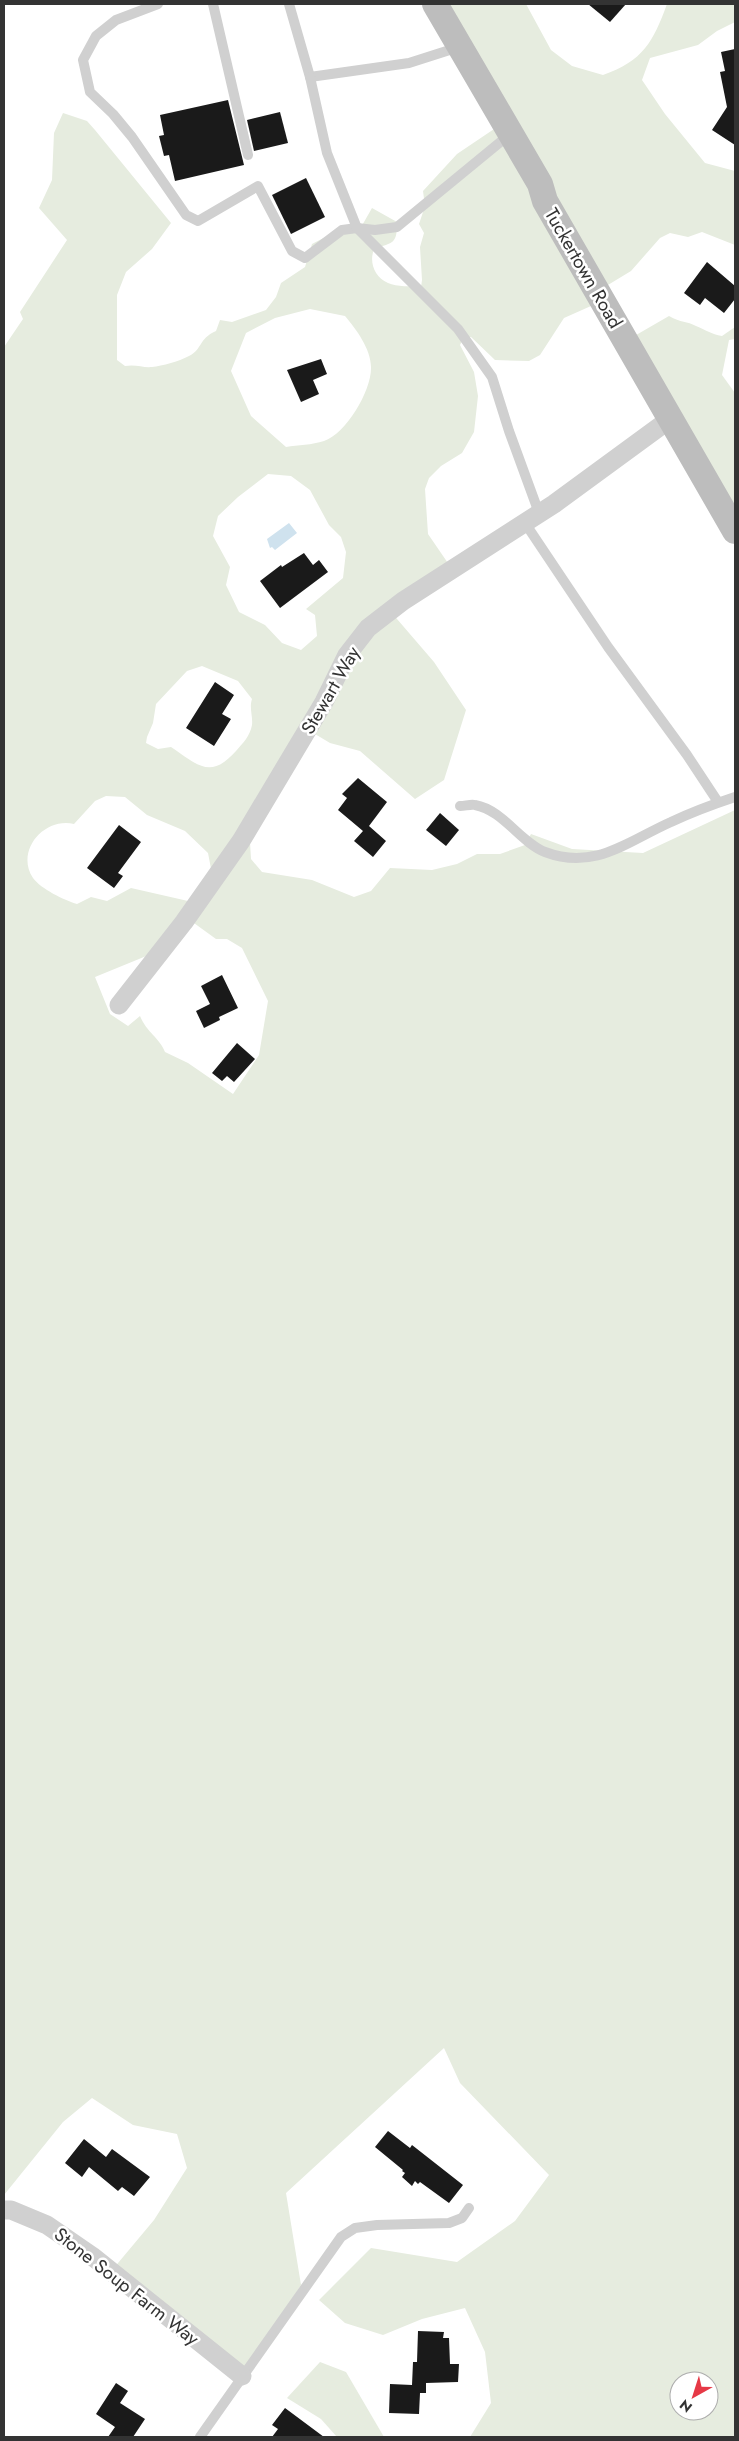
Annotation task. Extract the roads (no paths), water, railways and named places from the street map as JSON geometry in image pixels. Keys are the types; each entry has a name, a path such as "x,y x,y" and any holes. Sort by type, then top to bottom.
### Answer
{"street":[{"name":"Tuckertown Road","path":"435,4 540,184 545,201 735,531"},
{"name":"Stewart Way","path":"119,1005 184,922 241,841 310,725 347,655 368,628 403,601 532,518 615,461 670,419"},
{"name":"Stone Soup Farm Way","path":"4,2210 11,2210 47,2224 84,2250 242,2376"}],"lane":[{"path":"158,4 116,20 96,36 84,60 90,92 113,114 132,137 186,214 198,221 258,186 292,251 305,258 342,230 357,228 375,230 397,227 510,134"},
{"path":"213,4 248,155"},
{"path":"289,4 310,77 327,153 357,228 458,329 492,377 532,518 608,647 687,755 718,802"},
{"path":"310,77 409,63 460,46"},
{"path":"460,806 475,805 490,811 543,851 563,857 591,858 617,850 670,822 735,797"},
{"path":"200,2437 341,2237 355,2228 377,2225 449,2222 462,2218 469,2208"}],"water":[{"path":"289,523 297,533 275,550 272,547 270,548 267,539"}]}
